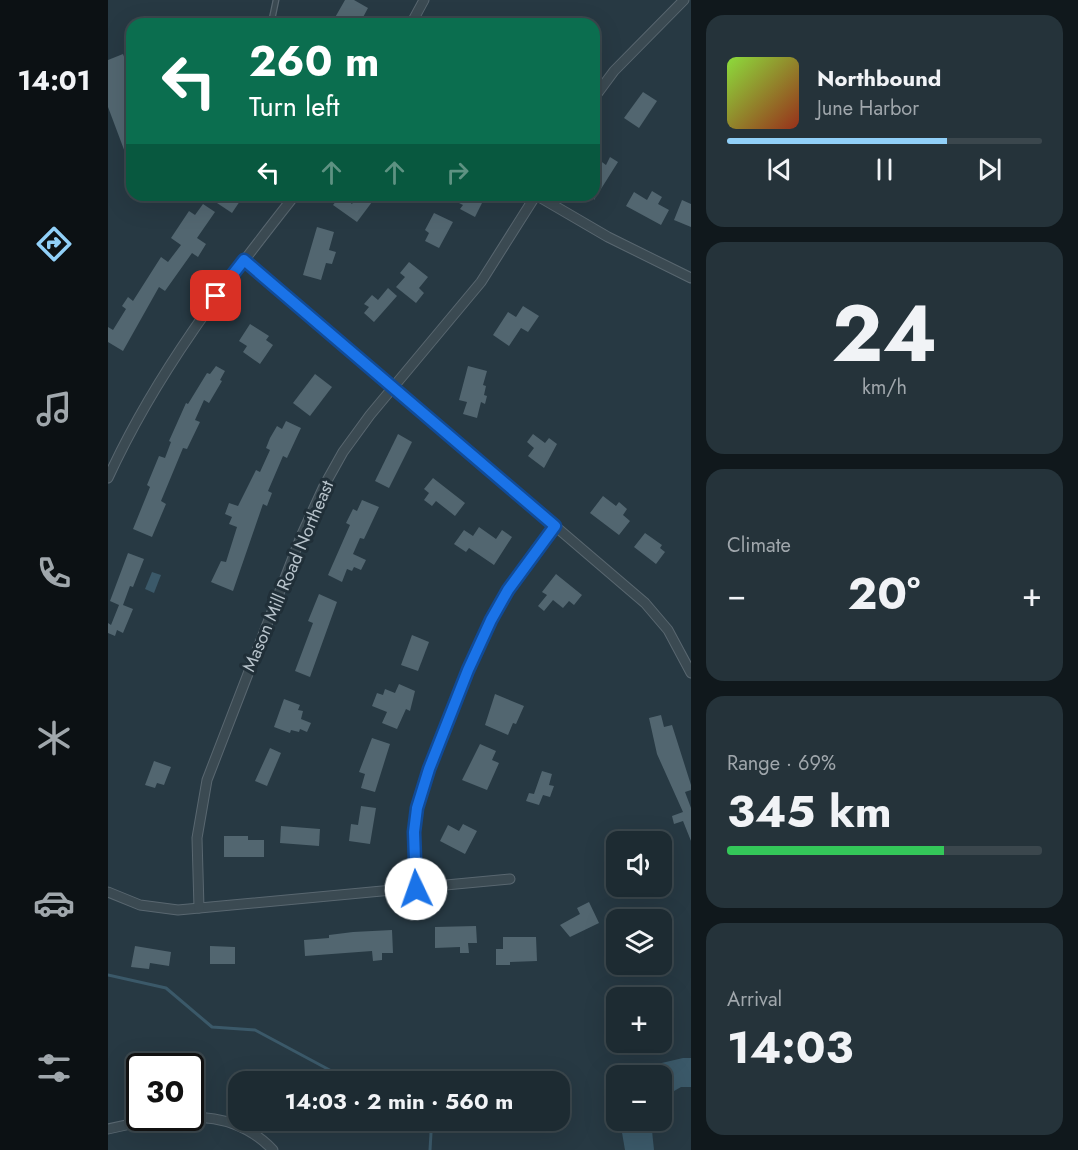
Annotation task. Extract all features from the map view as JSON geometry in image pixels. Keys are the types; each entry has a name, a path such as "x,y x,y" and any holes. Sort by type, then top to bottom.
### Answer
{"street":[{"path":"414,18 424,0"},
{"path":"600,90 614,71 684,0"},
{"path":"108,478 144,405 173,357 290,201"},
{"name":"Mason Mill Road Northeast","path":"199,908 197,838 207,780 302,534 324,486 343,452 393,387 481,282 532,201"},
{"path":"546,201 617,242 691,278"},
{"path":"244,260 658,616 679,648 691,673"},
{"path":"416,889 414,832 417,808 429,769 468,670 491,620 508,590 555,526"},
{"path":"108,892 140,905 160,909 199,908 510,879"},
{"path":"204,1117 237,1124 259,1137 273,1150"},
{"path":"108,1129 126,1125"}],"lane":[{"path":"273,18 276,0"}],"water":[{"path":"152,572 161,575 154,593 145,589"},
{"path":"691,1058 691,1087 681,1087 672,1092 672,1065 653,1065"},
{"path":"622,1131 652,1131 654,1150 625,1150"}],"building":[{"path":"345,0 354,0 368,8 363,18 335,18"},
{"path":"123,54 126,62 126,155 108,107 108,60"},
{"path":"643,92 657,101 639,128 624,118"},
{"path":"610,157 618,162 600,190 600,161 606,165"},
{"path":"652,191 662,197 658,204 669,210 661,225 626,206 634,192 647,200"},
{"path":"682,200 691,204 691,227 674,220"},
{"path":"214,201 240,201 232,213"},
{"path":"336,201 348,201 352,204 354,201 373,201 357,222 333,205"},
{"path":"483,201 475,217 460,209 463,205 457,202"},
{"path":"203,204 215,212 197,238 206,244 198,257 192,253 165,291 159,287 123,351 108,342 108,327 113,330 126,309 122,306 128,297 133,301 161,257 168,262 181,245 171,238 189,211 195,215"},
{"path":"434,213 453,222 439,248 425,241 429,233 425,230"},
{"path":"317,227 334,232 329,250 336,252 332,264 326,263 321,280 303,275"},
{"path":"409,262 428,277 419,288 424,293 416,303 396,287 405,277 400,273"},
{"path":"388,288 397,296 374,322 364,313 369,307 364,304 372,295 378,300"},
{"path":"523,306 539,316 528,332 521,328 509,346 493,335 508,312 516,317"},
{"path":"250,324 269,336 266,340 273,345 260,364 243,352 247,346 239,341"},
{"path":"216,366 225,371 220,380 222,381 209,403 204,400 195,420 200,422 187,449 183,448 161,501 166,504 152,537 133,529 150,487 147,485 159,456 165,458 171,442 169,441 186,403 188,404 207,373 210,374"},
{"path":"468,366 487,371 483,385 486,386 484,395 487,396 485,404 481,402 477,418 463,414 467,402 459,400"},
{"path":"315,374 332,387 310,416 293,403"},
{"path":"286,421 301,428 287,458 283,456 268,491 272,493 267,506 263,504 233,591 211,582 221,561 226,562 237,527 229,524 232,517 225,514 229,503 238,506 256,470 260,472 270,450 266,448 270,438 277,426 282,429"},
{"path":"398,434 412,442 389,488 375,481"},
{"path":"533,434 545,443 549,438 557,444 544,468 528,456 534,448 527,442"},
{"path":"433,478 465,503 455,516 436,501 432,506 424,500 429,493 424,489"},
{"path":"603,496 616,506 619,502 627,509 623,515 630,521 619,535 590,513"},
{"path":"362,500 379,507 364,539 360,538 353,554 366,560 361,570 354,567 352,571 347,569 342,582 328,575 350,525 346,523 353,509 357,511"},
{"path":"479,527 496,539 502,530 512,537 494,565 469,548 466,552 454,544 464,530 473,536"},
{"path":"645,533 662,545 660,548 665,552 656,564 634,547"},
{"path":"128,553 144,559 123,605 133,609 123,633 117,630 115,636 108,633 108,623 111,625 119,605 110,601"},
{"path":"556,574 582,595 574,605 569,601 563,608 553,600 544,611 538,606 547,595 542,592"},
{"path":"319,594 337,602 310,677 295,671 313,623 308,621"},
{"path":"412,635 429,642 418,671 401,665"},
{"path":"399,684 415,691 410,711 406,709 397,729 382,723 387,712 372,706 377,693 383,695 385,689 395,693"},
{"path":"495,694 524,706 508,735 485,725"},
{"path":"284,699 300,705 298,710 303,711 301,719 311,723 307,732 300,729 299,732 291,730 290,733 274,727"},
{"path":"661,715 664,727 672,725 691,785 691,790 685,792 691,808 691,841 683,821 674,824 672,816 683,812 657,754 649,718"},
{"path":"372,738 390,744 375,792 361,788 365,774 359,772"},
{"path":"480,744 496,751 492,760 499,763 487,790 462,780"},
{"path":"270,748 281,753 267,786 255,781"},
{"path":"154,761 171,767 164,785 157,783 155,788 145,785"},
{"path":"542,771 552,774 549,785 554,786 550,797 543,795 539,805 526,801 529,793 534,794"},
{"path":"361,806 376,808 370,844 349,841 351,824 358,825"},
{"path":"463,824 477,831 465,854 440,841 448,825 459,831"},
{"path":"281,826 320,829 319,846 280,843"},
{"path":"224,836 248,836 248,840 264,840 264,857 224,857"},
{"path":"589,902 599,923 570,937 560,925 580,914 577,908"},
{"path":"476,926 477,943 468,943 469,953 460,953 460,947 435,948 435,927"},
{"path":"392,930 393,953 382,953 382,960 373,961 372,951 305,956 304,940 329,938 329,935 353,932"},
{"path":"503,937 536,937 537,961 496,965 496,949 503,949"},
{"path":"135,946 171,952 169,966 150,963 149,969 131,967"},
{"path":"210,946 235,947 235,964 210,964"}],"waterway":[{"path":"108,975 166,988 212,1027 255,1030 331,1071"},
{"path":"430,1131 430,1150"}],"route":[{"path":"216,296 244,260 555,526 508,590 491,620 468,670 429,769 417,808 414,832 416,889"}]}
